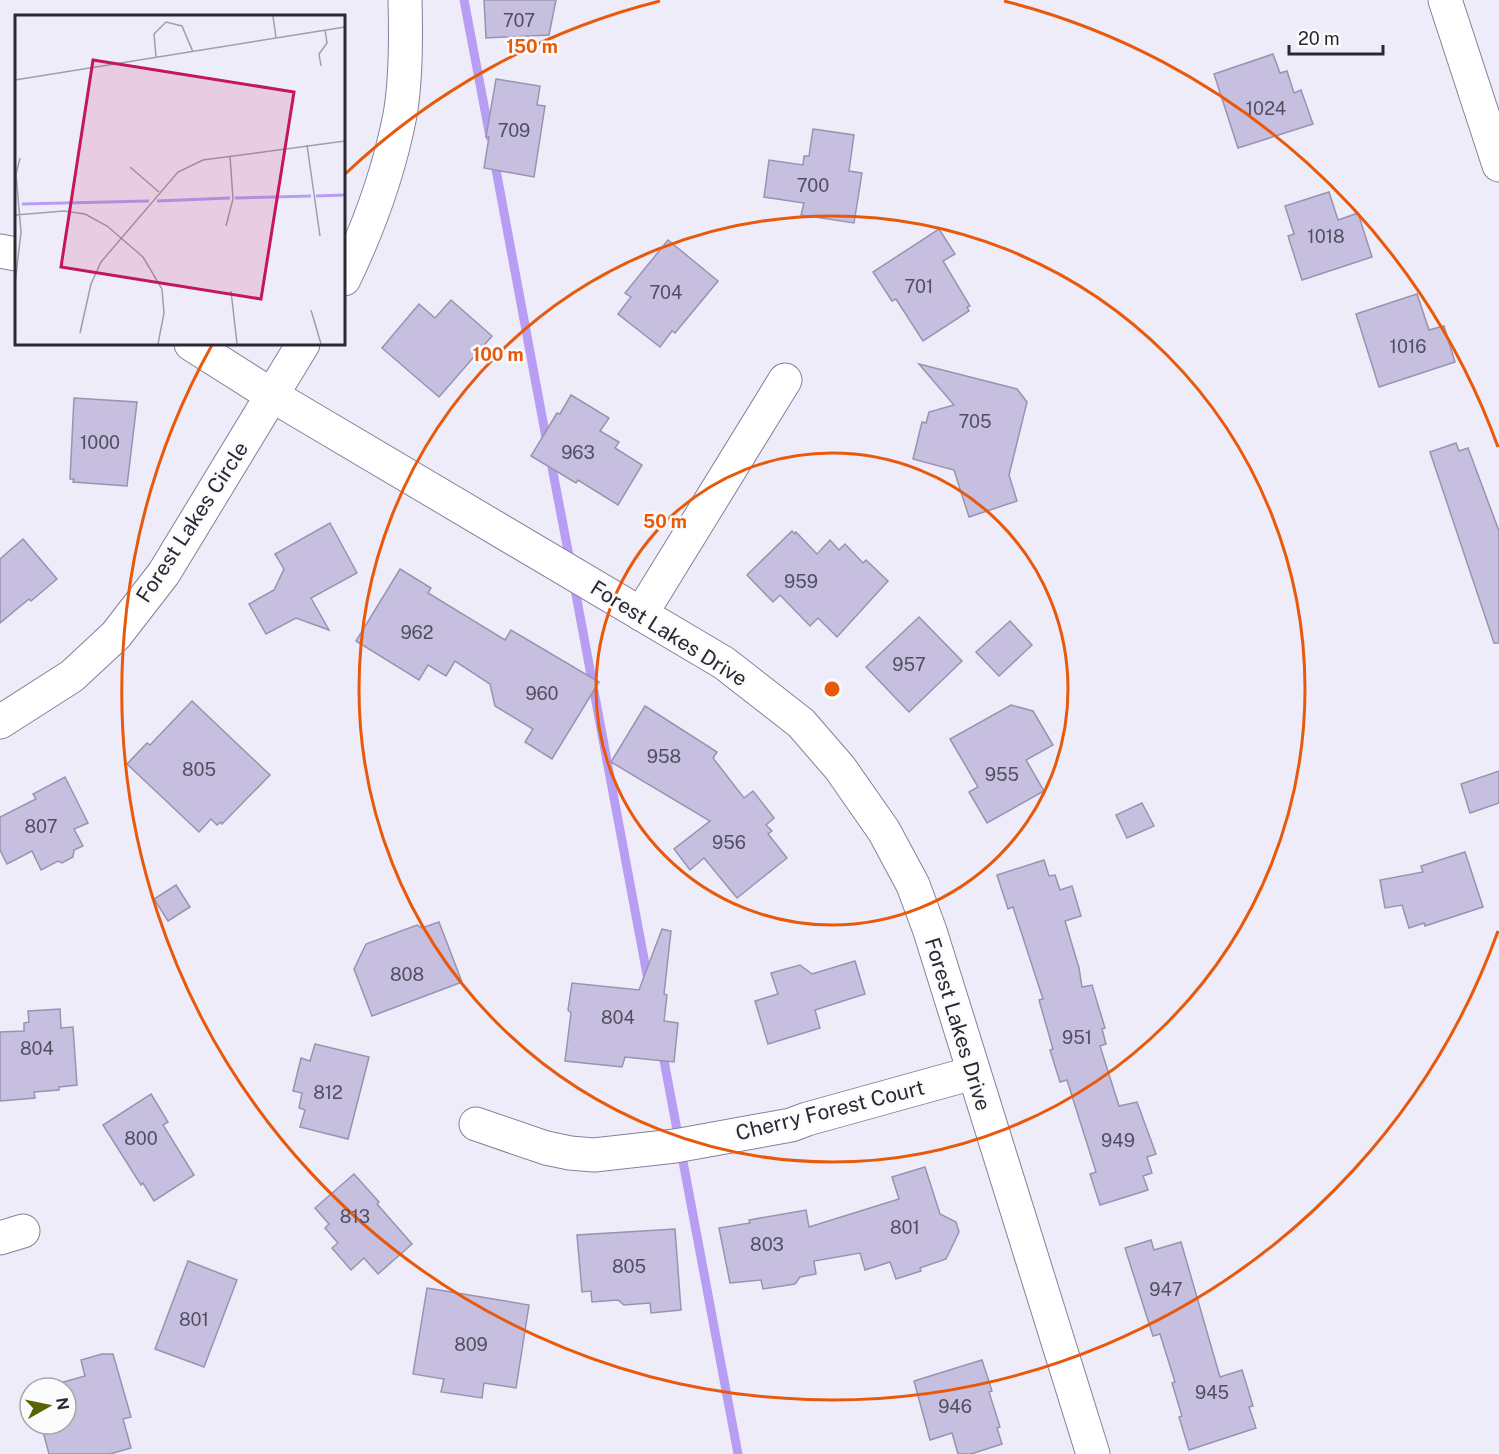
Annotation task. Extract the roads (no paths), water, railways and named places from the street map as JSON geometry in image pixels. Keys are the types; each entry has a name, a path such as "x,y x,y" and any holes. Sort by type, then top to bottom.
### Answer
{"street":[{"path":"345,277 384,179 400,112 406,39 405,0"},
{"path":"1445,0 1499,165"},
{"path":"0,250 15,254"},
{"name":"Forest Lakes Drive","path":"192,345 273,396 724,663 801,723 840,768 884,831 913,885 930,931 1093,1454"},
{"name":"Forest Lakes Circle","path":"0,722 72,675 116,635 164,573 302,345"},
{"path":"641,614 785,380"},
{"name":"Cherry Forest Court","path":"476,1124 546,1148 594,1155 675,1146 790,1125 973,1073"}],"waterway":[{"path":"464,0 490,137"},
{"path":"494,159 547,443"},
{"path":"550,457 570,561"},
{"path":"574,584 648,980"},
{"path":"662,1050 738,1454"}]}
